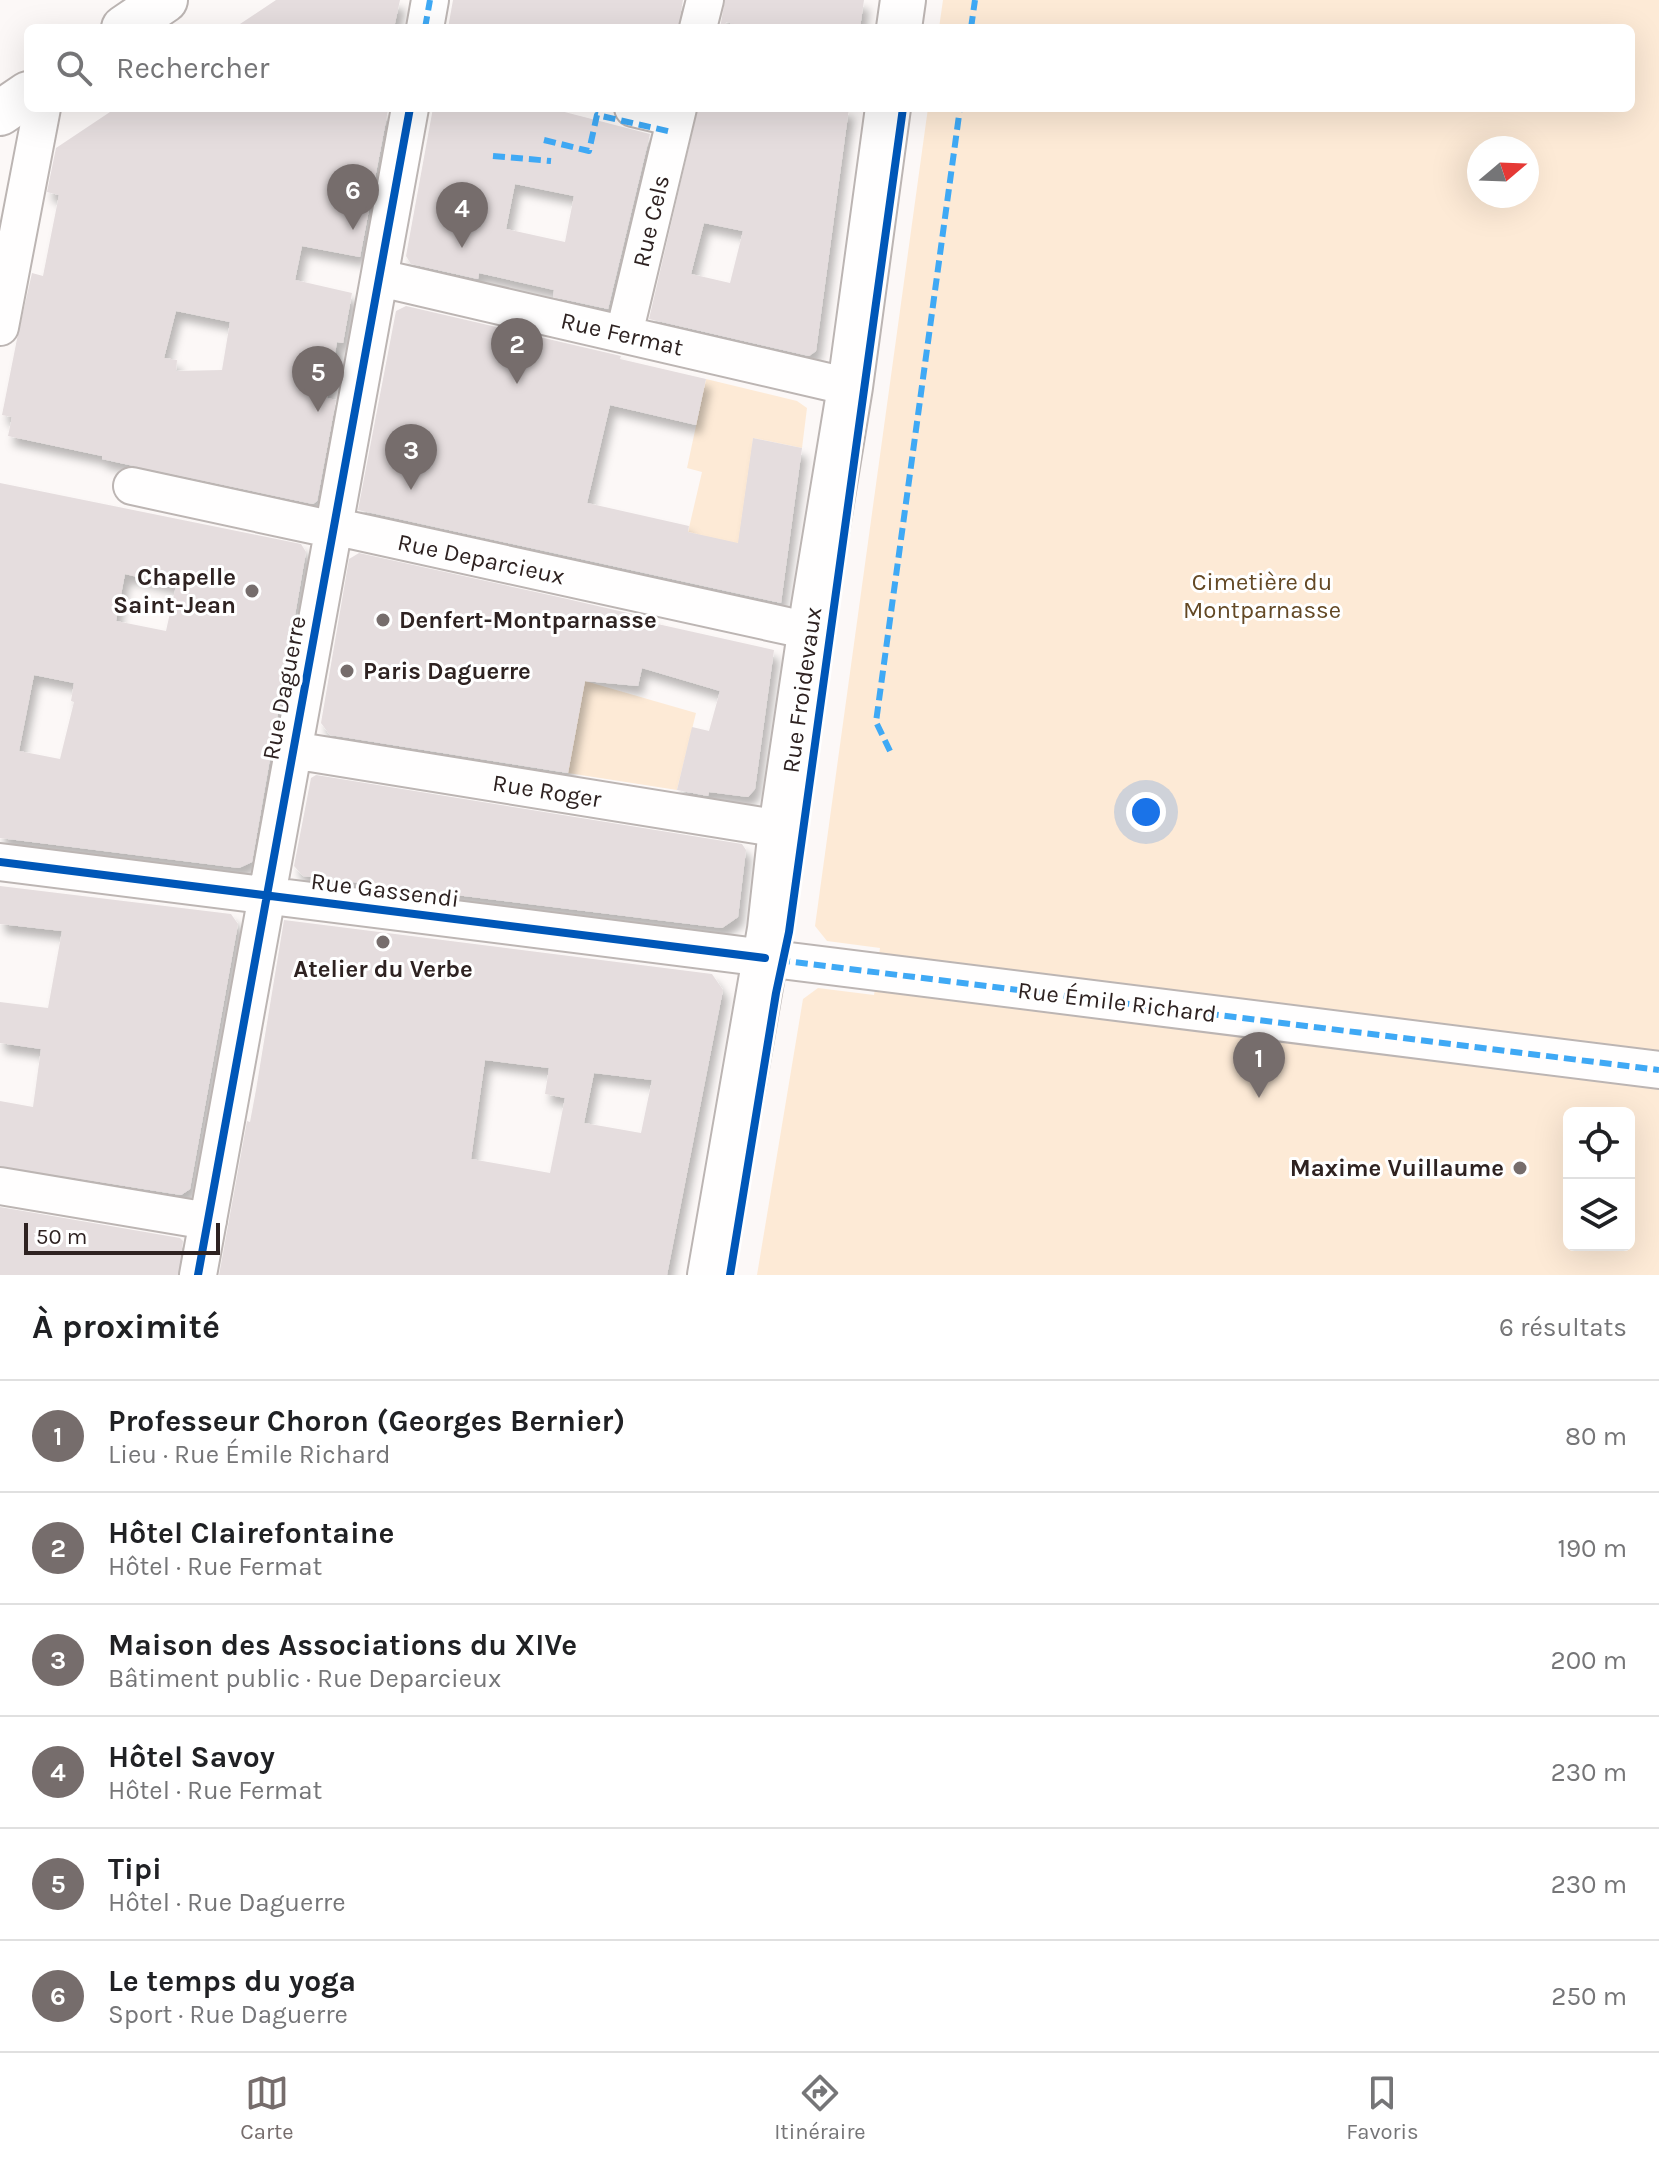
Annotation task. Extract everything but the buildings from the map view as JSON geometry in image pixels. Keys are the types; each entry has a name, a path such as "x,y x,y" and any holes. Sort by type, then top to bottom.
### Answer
{"main road":[{"path":"130,24 165,0"},
{"path":"900,24 903,0"},
{"path":"0,113 24,97"},
{"name":"Rue Froidevaux","path":"710,1275 765,958 781,829 850,387 887,112"}],"street":[{"path":"426,24 430,0"},
{"path":"699,24 705,0"},
{"path":"0,327 41,112"},
{"name":"Rue Daguerre","path":"198,1275 409,112"},
{"name":"Rue Cels","path":"624,334 677,113"},
{"name":"Rue Fermat","path":"380,278 850,387"},
{"name":"Rue Deparcieux","path":"132,486 810,631"},
{"name":"Rue Roger","path":"292,750 781,829"},
{"name":"Rue Gassendi","path":"0,862 765,958"},
{"name":"Rue Émile Richard","path":"765,958 1659,1070"},
{"path":"0,1186 208,1221"}],"green space":[{"name":"Cimetière du Montparnasse","path":"943,0 1659,0 1659,1060 878,962 880,948 827,941 815,926 927,112 1635,112 1635,24 940,24"},
{"path":"706,379 797,401 807,408 802,448 753,438 745,547 688,532 702,472 687,468"},
{"path":"585,681 696,713 677,790 568,773"},
{"path":"876,982 1659,1079 1659,1275 757,1275 803,999 818,988 874,995"}],"marked path":[{"path":"426,24 430,0"},
{"path":"972,24 975,0"},
{"path":"890,751 876,722 959,112"},
{"path":"544,140 589,151 597,115 672,132"},
{"path":"493,156 551,161"},
{"path":"778,960 1659,1070"}],"cycle path":[{"path":"198,1275 409,112"},
{"path":"730,1275 776,993 789,932 902,112"},
{"path":"0,862 765,958"}],"place":[{"name":"Le temps du yoga","path":"353,230"},
{"name":"Hôtel Savoy","path":"462,248"},
{"name":"Hôtel Clairefontaine","path":"517,384"},
{"name":"Tipi","path":"318,412"},
{"name":"Maison des Associations du XIVe","path":"411,490"},
{"name":"Chapelle Saint-Jean","path":"252,591"},
{"name":"Denfert-Montparnasse","path":"383,620"},
{"name":"Paris Daguerre","path":"347,671"},
{"name":"Atelier du Verbe","path":"383,942"},
{"name":"Professeur Choron (Georges Bernier)","path":"1259,1098"},
{"name":"Maxime Vuillaume","path":"1520,1168"}]}
